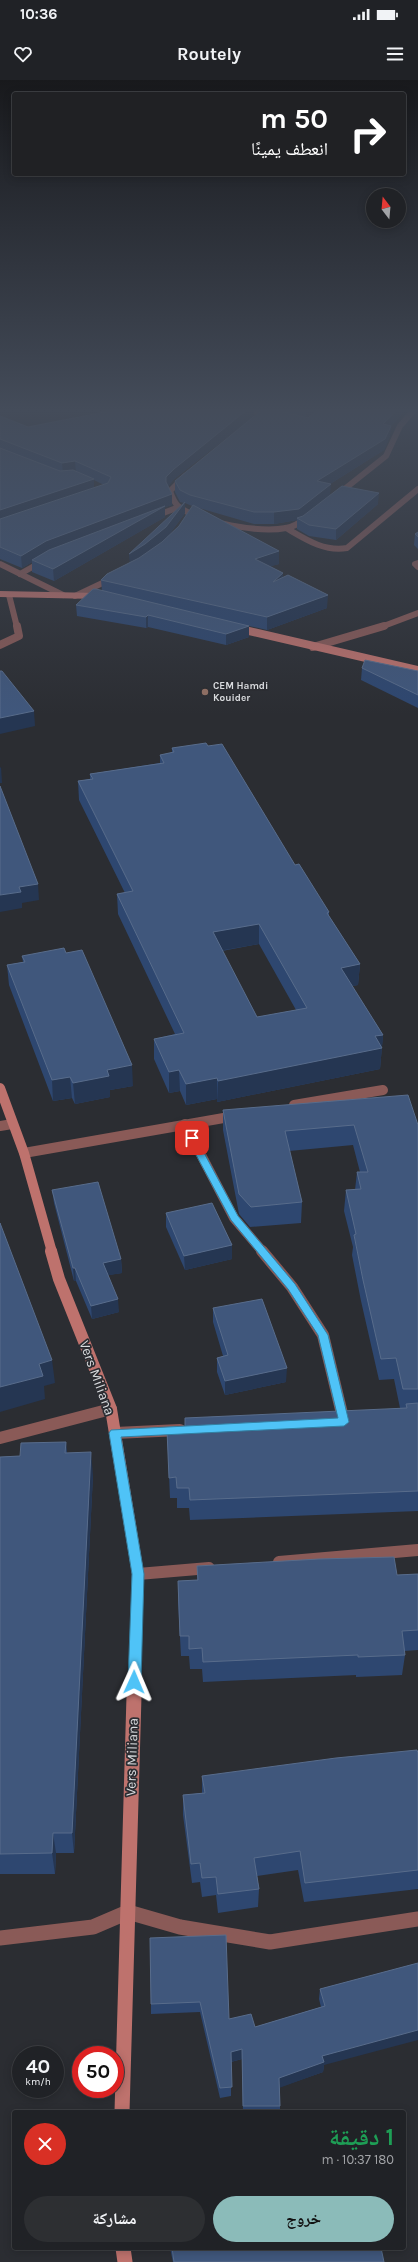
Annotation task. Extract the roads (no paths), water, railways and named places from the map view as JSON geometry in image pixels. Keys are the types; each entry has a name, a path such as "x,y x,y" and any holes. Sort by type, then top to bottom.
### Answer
{"main road":[{"path":"0,594 103,597"},
{"path":"228,626 313,647 418,670"},
{"name":"Vers Miliana","path":"0,1088 6,1125 24,1153 59,1279 111,1409 138,1574 122,2110"},
{"path":"123,2250 125,2262"}],"street":[{"path":"143,521 169,511"},
{"path":"188,511 212,520 245,527 286,528 300,524 311,515"},
{"path":"286,528 326,549 338,550 347,548 392,511"},
{"path":"184,522 191,512"},
{"path":"20,574 48,557"},
{"path":"418,563 415,564 418,567"},
{"path":"0,564 63,595"},
{"path":"75,596 118,575"},
{"path":"0,645 19,636 9,595"},
{"path":"313,647 387,625 418,613"},
{"path":"284,1107 383,1090"},
{"path":"24,1153 246,1114"},
{"path":"185,1124 234,1218 292,1287 323,1335 344,1422"},
{"path":"0,1438 111,1409"},
{"path":"328,1422 359,1421"},
{"path":"115,1433 194,1429"},
{"path":"270,1563 418,1550"},
{"path":"138,1574 223,1567"},
{"path":"0,1938 93,1927 128,1912 180,1927 270,1942 418,1919"}],"place":[{"name":"CEM Hamdi Kouider","path":"205,692"}]}
